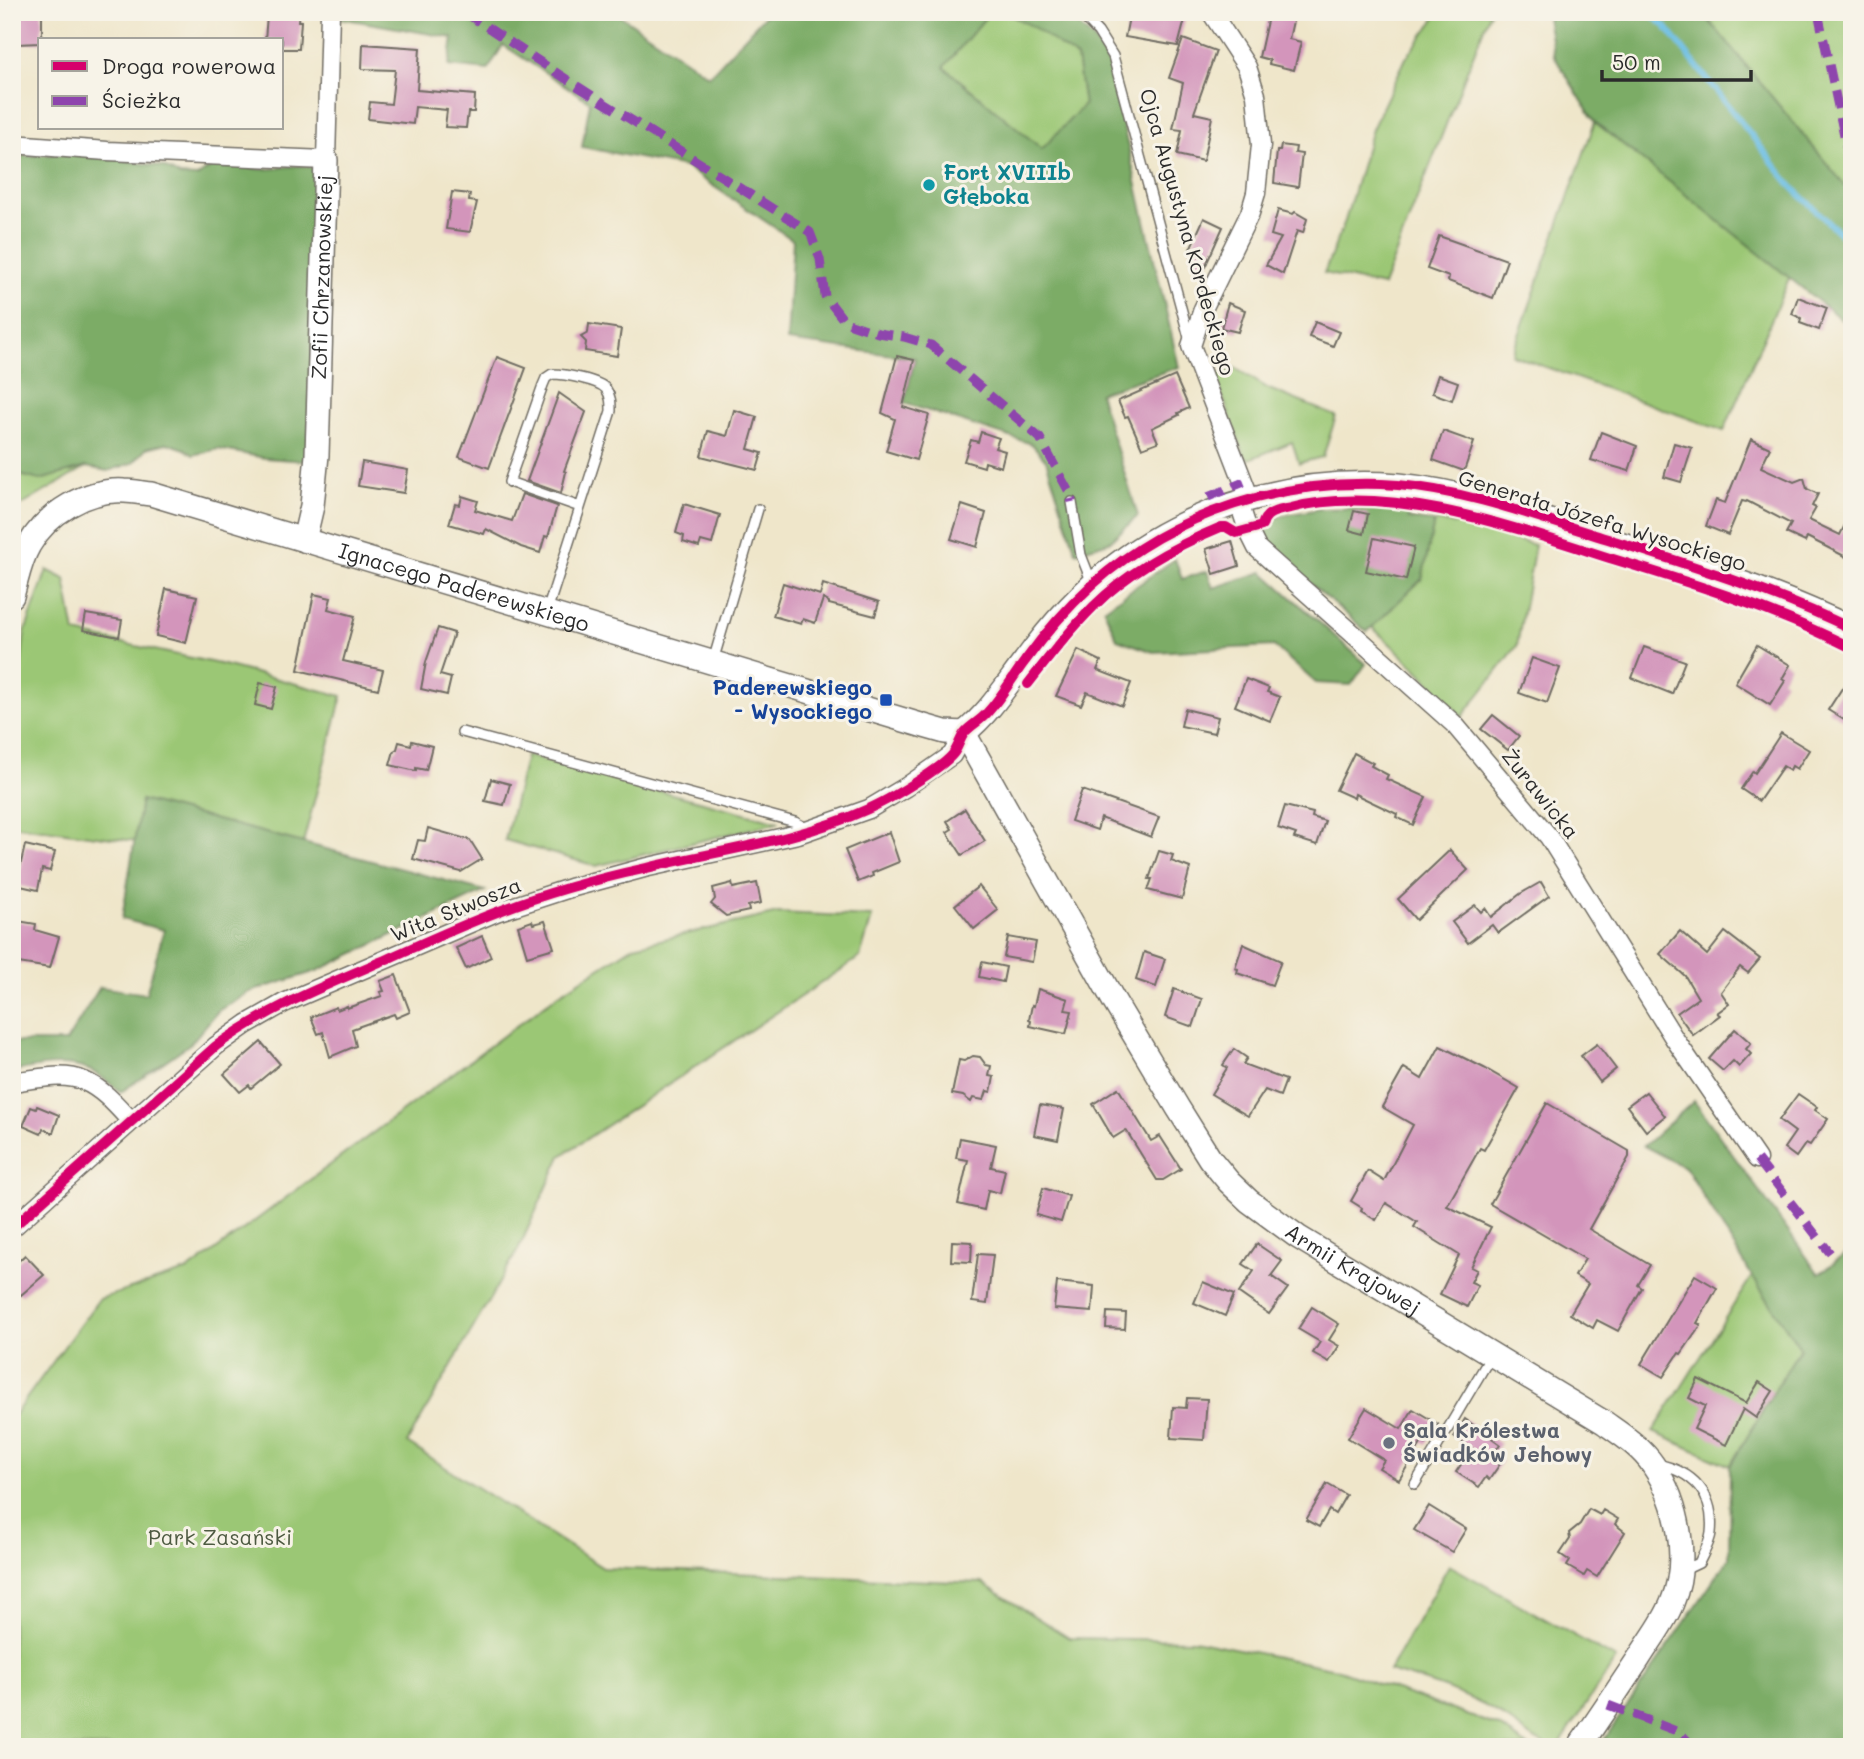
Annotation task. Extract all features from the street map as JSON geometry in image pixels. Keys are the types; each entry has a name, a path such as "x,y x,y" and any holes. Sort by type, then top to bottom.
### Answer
{"street":[{"name":"Zofii Chrzanowskiej","path":"304,540 312,506 317,455 330,12"},
{"path":"1191,346 1203,309 1250,213 1256,193 1261,145 1256,95 1247,67 1211,12"},
{"path":"12,144 107,151 326,160"},
{"name":"Ojca Augustyna Kordeckiego","path":"1191,346 1244,501"},
{"name":"Generała Józefa Wysockiego","path":"964,733 987,714 1050,628 1093,584 1115,566 1161,534 1197,518 1244,501 1284,491 1355,484 1400,485 1506,508 1717,574 1852,629"},
{"name":"Ignacego Paderewskiego","path":"12,596 29,544 66,507 101,493 123,490 151,494 924,726 945,732 964,733"},
{"name":"Żurawicka","path":"1244,501 1248,530 1257,548 1454,724 1549,837 1674,1038 1757,1159"},
{"name":"Wita Stwosza","path":"12,1227 216,1046 284,1003 496,912 644,868 809,830 869,809 906,788 952,755 964,733"},
{"name":"Armii Krajowej","path":"964,733 1114,1001 1210,1159 1229,1182 1249,1201 1298,1237 1605,1423 1630,1441 1652,1464 1673,1507 1679,1532 1680,1571 1673,1601 1665,1618 1579,1747"},
{"path":"12,1082 47,1076 83,1080 110,1099 131,1121"}],"lane":[{"name":"Ojca Augustyna Kordeckiego","path":"1079,12 1098,32 1113,56 1191,346"},
{"path":"547,612 611,411 611,397 604,387 597,383 552,374 546,378 543,385 509,482 580,507"},
{"path":"1072,502 1081,555 1093,584"},
{"path":"712,662 758,509"},
{"path":"462,732 796,822 809,830"},
{"path":"1415,1484 1492,1354"},
{"path":"1652,1464 1672,1467 1701,1486 1710,1510 1711,1535 1699,1563 1680,1571"}],"green space":[{"path":"340,12 615,12 709,76 768,12 990,12 944,67 1042,149 1084,105 1077,58 1032,26 1004,12 1064,12 1094,40 1109,65 1179,367 1099,393 1138,516 1109,542 1076,552 1046,460 1032,444 904,403 915,358 787,341 793,240 685,167 582,147 590,102 503,45 488,70 449,66 453,38 340,18"},
{"path":"990,12 1025,21 1077,57 1084,105 1042,150 943,67"},
{"path":"1440,12 1490,12 1383,286 1324,273 1345,221 1372,129 1406,58"},
{"path":"1546,12 1702,12 1852,194 1852,328 1595,122 1554,56"},
{"path":"1640,12 1852,12 1852,256"},
{"path":"1595,122 1790,276 1724,431 1512,355"},
{"path":"107,151 123,160 164,167 180,176 197,177 213,167 227,165 259,169 302,166 318,170 309,450 305,461 265,458 218,449 193,455 167,443 147,448 133,463 108,471 86,467 40,480 12,473 12,157"},
{"path":"1235,368 1269,389 1336,416 1323,457 1299,463 1292,442 1250,459 1245,457 1215,376"},
{"path":"86,467 12,511 12,473 40,480"},
{"path":"1319,509 1412,511 1408,519 1434,522 1422,579 1367,632 1263,543 1270,518"},
{"path":"1434,522 1459,524 1535,545 1517,646 1462,717 1418,670 1372,627 1422,579"},
{"path":"1175,559 1182,579 1207,571 1213,588 1263,572 1366,664 1351,685 1316,683 1274,646 1153,652 1117,639 1104,609"},
{"path":"47,570 65,579 75,633 224,665 342,696 303,843 141,800 135,841 12,825 12,732 25,632"},
{"path":"526,756 779,822 596,866 505,840"},
{"path":"141,800 485,891 317,971 250,992 218,1011 191,1043 121,1092 97,1074 80,1067 50,1065 12,1072 12,1042 66,1042 100,987 146,994 164,930 122,919"},
{"name":"Park Zasański","path":"778,913 872,917 860,957 561,1156 519,1248 407,1443 603,1568 982,1583 1069,1638 1194,1640 1336,1669 1498,1726 1529,1747 12,1747 12,1418 99,1299 189,1270 559,994 634,946"},
{"path":"1694,1101 1819,1274 1852,1249 1852,1747 1599,1747 1729,1558 1730,1466 1800,1348 1686,1168 1644,1146"},
{"path":"1752,1276 1800,1348 1730,1466 1653,1432"},
{"path":"1449,1565 1616,1659 1558,1747 1539,1742 1497,1713 1468,1698 1389,1671"}],"building":[{"path":"12,12 42,12 42,38 38,38 38,43 17,44 16,29 12,29"},
{"path":"281,12 299,12 299,49 284,49 284,38 265,38 267,15 281,16"},
{"path":"1130,12 1169,17 1170,12 1187,12 1178,46 1125,37"},
{"path":"1269,12 1295,12 1289,39 1301,42 1294,70 1269,64 1270,60 1259,57"},
{"path":"1183,39 1216,51 1194,113 1212,117 1203,161 1177,155 1182,130 1173,129 1183,83 1169,78"},
{"path":"363,44 420,48 417,90 475,95 474,112 468,112 466,128 445,127 447,110 415,107 413,124 368,119 370,102 391,104 395,70 362,69"},
{"path":"1281,145 1296,147 1295,153 1302,154 1298,187 1274,183 1277,151 1280,151"},
{"path":"452,192 470,194 469,201 477,202 470,232 446,229"},
{"path":"1278,210 1293,214 1295,212 1307,219 1303,233 1297,231 1283,274 1266,265 1281,238 1271,235"},
{"path":"1204,218 1223,227 1205,267 1191,260 1195,251 1190,249"},
{"path":"1439,236 1507,260 1493,298 1448,281 1449,277 1427,269"},
{"path":"1798,297 1827,308 1819,330 1800,323 1801,318 1792,314"},
{"path":"1228,303 1245,310 1238,332 1221,328"},
{"path":"1315,322 1339,332 1333,346 1309,337"},
{"path":"589,324 621,329 617,356 585,351 586,342 581,337 588,333"},
{"path":"897,356 914,360 903,407 929,415 916,460 886,451 895,419 882,413"},
{"path":"497,357 526,368 489,468 459,457"},
{"path":"1438,375 1458,382 1452,400 1432,393"},
{"path":"1175,376 1189,408 1152,428 1158,442 1142,448 1118,401"},
{"path":"559,393 586,412 564,471 566,472 561,493 527,481"},
{"path":"734,410 757,417 748,449 762,453 757,470 701,456 708,431 727,436"},
{"path":"1443,431 1474,442 1464,471 1433,460"},
{"path":"981,432 999,438 995,448 1005,451 1001,467 985,462 984,467 964,461 971,440 978,442"},
{"path":"1601,432 1637,446 1629,471 1591,460"},
{"path":"1751,439 1770,448 1761,467 1794,482 1804,478 1807,489 1818,494 1812,506 1816,508 1809,520 1840,535 1852,511 1852,560 1807,537 1805,542 1786,533 1791,524 1747,501 1742,501 1728,535 1706,526 1716,500 1725,503"},
{"path":"1674,443 1692,448 1681,482 1664,477"},
{"path":"362,462 408,470 404,493 358,486"},
{"path":"522,494 557,506 540,553 521,547 486,529 484,534 449,524 455,504 460,505 462,496 478,501 475,510 512,521"},
{"path":"684,504 720,515 712,544 701,541 699,547 683,542 684,536 676,533"},
{"path":"962,505 986,513 977,547 951,539"},
{"path":"1354,511 1368,514 1364,534 1349,530"},
{"path":"1374,538 1414,547 1406,580 1366,571"},
{"path":"1232,541 1239,566 1214,574 1206,549"},
{"path":"783,583 820,595 823,584 879,602 875,616 829,604 823,599 815,623 803,619 801,624 773,616"},
{"path":"166,589 197,596 186,643 156,636"},
{"path":"314,594 331,598 328,609 355,616 343,661 383,670 378,689 298,670"},
{"path":"86,614 122,620 119,637 83,630"},
{"path":"438,628 454,633 440,675 451,678 447,695 421,689 426,662"},
{"path":"1757,645 1790,665 1782,679 1785,681 1770,705 1735,683"},
{"path":"1644,647 1685,661 1672,694 1632,678"},
{"path":"1078,650 1101,661 1097,670 1131,683 1122,706 1087,692 1081,705 1056,696"},
{"path":"1532,658 1560,668 1547,703 1519,693"},
{"path":"1852,673 1852,725 1828,710"},
{"path":"1246,679 1269,688 1267,692 1280,697 1270,721 1235,706"},
{"path":"260,683 277,687 271,709 255,705"},
{"path":"1185,709 1218,717 1214,733 1181,726"},
{"path":"1493,715 1519,736 1508,750 1481,729"},
{"path":"1781,733 1809,750 1797,769 1792,766 1790,770 1783,766 1759,801 1741,789"},
{"path":"412,741 432,746 426,770 416,768 416,771 390,765 399,742 411,745"},
{"path":"1354,753 1388,775 1386,779 1426,797 1413,825 1396,817 1397,814 1355,794 1354,798 1336,790"},
{"path":"491,779 510,784 504,805 485,801"},
{"path":"1082,790 1159,817 1151,837 1101,818 1097,830 1071,821"},
{"path":"1285,806 1313,813 1312,817 1325,821 1317,845 1294,838 1296,834 1278,828"},
{"path":"965,809 985,841 962,855 947,832 952,829 947,821"},
{"path":"428,828 470,840 482,859 461,872 413,859 418,840 425,841"},
{"path":"889,832 899,862 858,882 845,850"},
{"path":"25,845 55,852 50,871 42,869 38,890 16,885"},
{"path":"1450,850 1468,870 1416,920 1398,899"},
{"path":"1159,851 1173,855 1171,861 1190,868 1182,899 1148,890"},
{"path":"1541,882 1549,896 1498,933 1492,925 1468,943 1452,922 1475,905 1481,912 1485,908 1491,917 1520,894"},
{"path":"732,883 733,888 757,883 761,903 748,906 749,911 726,916 711,904 715,899 713,888"},
{"path":"979,886 998,910 974,929 955,905"},
{"path":"12,920 36,924 35,930 59,937 50,968 12,962"},
{"path":"532,921 533,924 545,921 554,948 527,956 518,926"},
{"path":"1680,931 1707,955 1725,932 1760,959 1748,973 1740,967 1721,992 1729,1004 1717,1013 1720,1015 1693,1035 1677,1013 1698,998 1685,976 1660,954"},
{"path":"482,936 491,957 466,969 456,948"},
{"path":"1008,937 1036,942 1032,962 1004,957"},
{"path":"1243,944 1281,961 1272,985 1237,973 1238,969 1235,968"},
{"path":"1144,952 1165,959 1156,987 1136,980"},
{"path":"982,962 1006,967 1003,982 979,977"},
{"path":"396,975 410,1012 396,1018 394,1014 352,1029 356,1046 330,1057 323,1032 318,1034 311,1017 336,1007 337,1010 347,1008 382,996 380,992 384,991 380,981"},
{"path":"1038,989 1068,999 1065,1010 1072,1011 1066,1034 1030,1026 1032,1005 1034,1006"},
{"path":"1174,989 1202,999 1193,1027 1165,1017"},
{"path":"1735,1029 1751,1043 1746,1049 1751,1054 1739,1067 1733,1061 1723,1071 1709,1059"},
{"path":"261,1042 280,1064 251,1088 249,1085 240,1092 224,1074"},
{"path":"1597,1044 1616,1069 1600,1082 1581,1056"},
{"path":"1440,1046 1519,1088 1484,1150 1480,1148 1447,1206 1491,1227 1471,1267 1477,1270 1471,1282 1478,1285 1467,1307 1440,1294 1459,1255 1414,1227 1417,1222 1386,1203 1376,1220 1351,1201 1368,1171 1384,1181 1413,1125 1382,1107 1404,1068 1422,1079"},
{"path":"1234,1049 1247,1058 1243,1064 1286,1080 1280,1096 1265,1090 1248,1116 1211,1094 1227,1068 1223,1065"},
{"path":"973,1056 980,1057 986,1065 991,1066 989,1076 994,1077 991,1092 987,1091 984,1100 973,1098 971,1102 963,1096 952,1094 959,1060 964,1061"},
{"path":"1118,1088 1151,1141 1160,1136 1181,1169 1163,1180 1157,1180 1126,1130 1113,1138 1093,1104"},
{"path":"1646,1092 1665,1116 1646,1131 1627,1106"},
{"path":"1798,1094 1817,1107 1815,1110 1828,1119 1810,1145 1806,1143 1796,1157 1784,1148 1795,1132 1779,1120"},
{"path":"1547,1103 1629,1151 1629,1157 1589,1229 1650,1265 1638,1285 1642,1288 1618,1331 1597,1320 1593,1328 1570,1314 1588,1284 1575,1276 1585,1259 1490,1204"},
{"path":"1040,1105 1064,1109 1058,1140 1034,1135"},
{"path":"37,1106 59,1115 53,1133 43,1129 41,1134 23,1126 31,1107 36,1109"},
{"path":"960,1138 996,1145 991,1167 1005,1170 1000,1193 988,1190 984,1210 958,1204 968,1160 956,1158"},
{"path":"1043,1188 1069,1196 1061,1222 1036,1215"},
{"path":"952,1241 972,1242 971,1262 951,1261"},
{"path":"1257,1244 1282,1261 1271,1276 1288,1288 1269,1314 1239,1293 1254,1271 1243,1264"},
{"path":"978,1254 993,1255 987,1304 972,1302"},
{"path":"25,1255 44,1275 21,1295 12,1285 12,1267"},
{"path":"1695,1275 1717,1288 1697,1323 1701,1325 1663,1377 1641,1364"},
{"path":"1057,1282 1094,1286 1092,1312 1054,1309"},
{"path":"1203,1282 1234,1295 1225,1316 1194,1303"},
{"path":"1312,1307 1339,1324 1329,1340 1339,1346 1329,1362 1313,1353 1320,1342 1298,1329"},
{"path":"1107,1312 1126,1313 1125,1329 1106,1328"},
{"path":"1698,1379 1746,1403 1759,1382 1773,1391 1756,1418 1743,1409 1726,1445 1694,1429 1705,1406 1689,1398"},
{"path":"1187,1398 1207,1399 1204,1440 1171,1438 1173,1407 1186,1408"},
{"name":"Sala Królestwa Świadków Jehowy","path":"1366,1408 1401,1429 1413,1409 1438,1424 1426,1444 1422,1442 1399,1480 1379,1468 1384,1460 1348,1438"},
{"path":"1465,1419 1500,1444 1493,1455 1502,1461 1489,1480 1486,1477 1479,1487 1456,1472 1472,1448 1454,1437"},
{"path":"1327,1484 1346,1495 1335,1514 1329,1510 1319,1527 1306,1520"},
{"path":"1429,1506 1466,1529 1452,1552 1414,1530"},
{"path":"1589,1509 1600,1515 1603,1510 1618,1519 1615,1524 1625,1532 1597,1577 1587,1571 1584,1576 1567,1566 1570,1561 1560,1554 1570,1539 1569,1533 1580,1524"}],"waterway":[{"path":"1647,12 1665,26 1793,188 1852,245"}],"marked path":[{"path":"464,12 810,232 820,259 825,296 845,322 878,333 931,345 1040,438 1072,502"},
{"path":"1818,12 1852,173"},
{"path":"1208,497 1244,482"},
{"path":"1757,1159 1830,1253"},
{"path":"1608,1705 1679,1732 1694,1747"}],"cycle path":[{"path":"12,1228 216,1046 236,1032 299,998 455,929 534,899 609,877 787,837 841,820 900,792 953,754 964,733 992,707 1048,631 1092,585 1124,559 1159,537 1234,504 1315,487 1356,484 1398,485 1452,493 1532,515 1703,570 1763,591 1852,629"},
{"path":"1028,684 1094,606 1123,581 1154,560 1221,527 1236,533 1262,526 1266,517 1277,511 1329,501 1411,505 1496,523 1734,598 1794,621 1852,648"}],"place":[{"name":"Fort XVIIIb Głęboka","path":"929,185"},
{"name":"Paderewskiego - Wysockiego","path":"886,700"},
{"name":"Sala Królestwa Świadków Jehowy","path":"1389,1443"}]}
